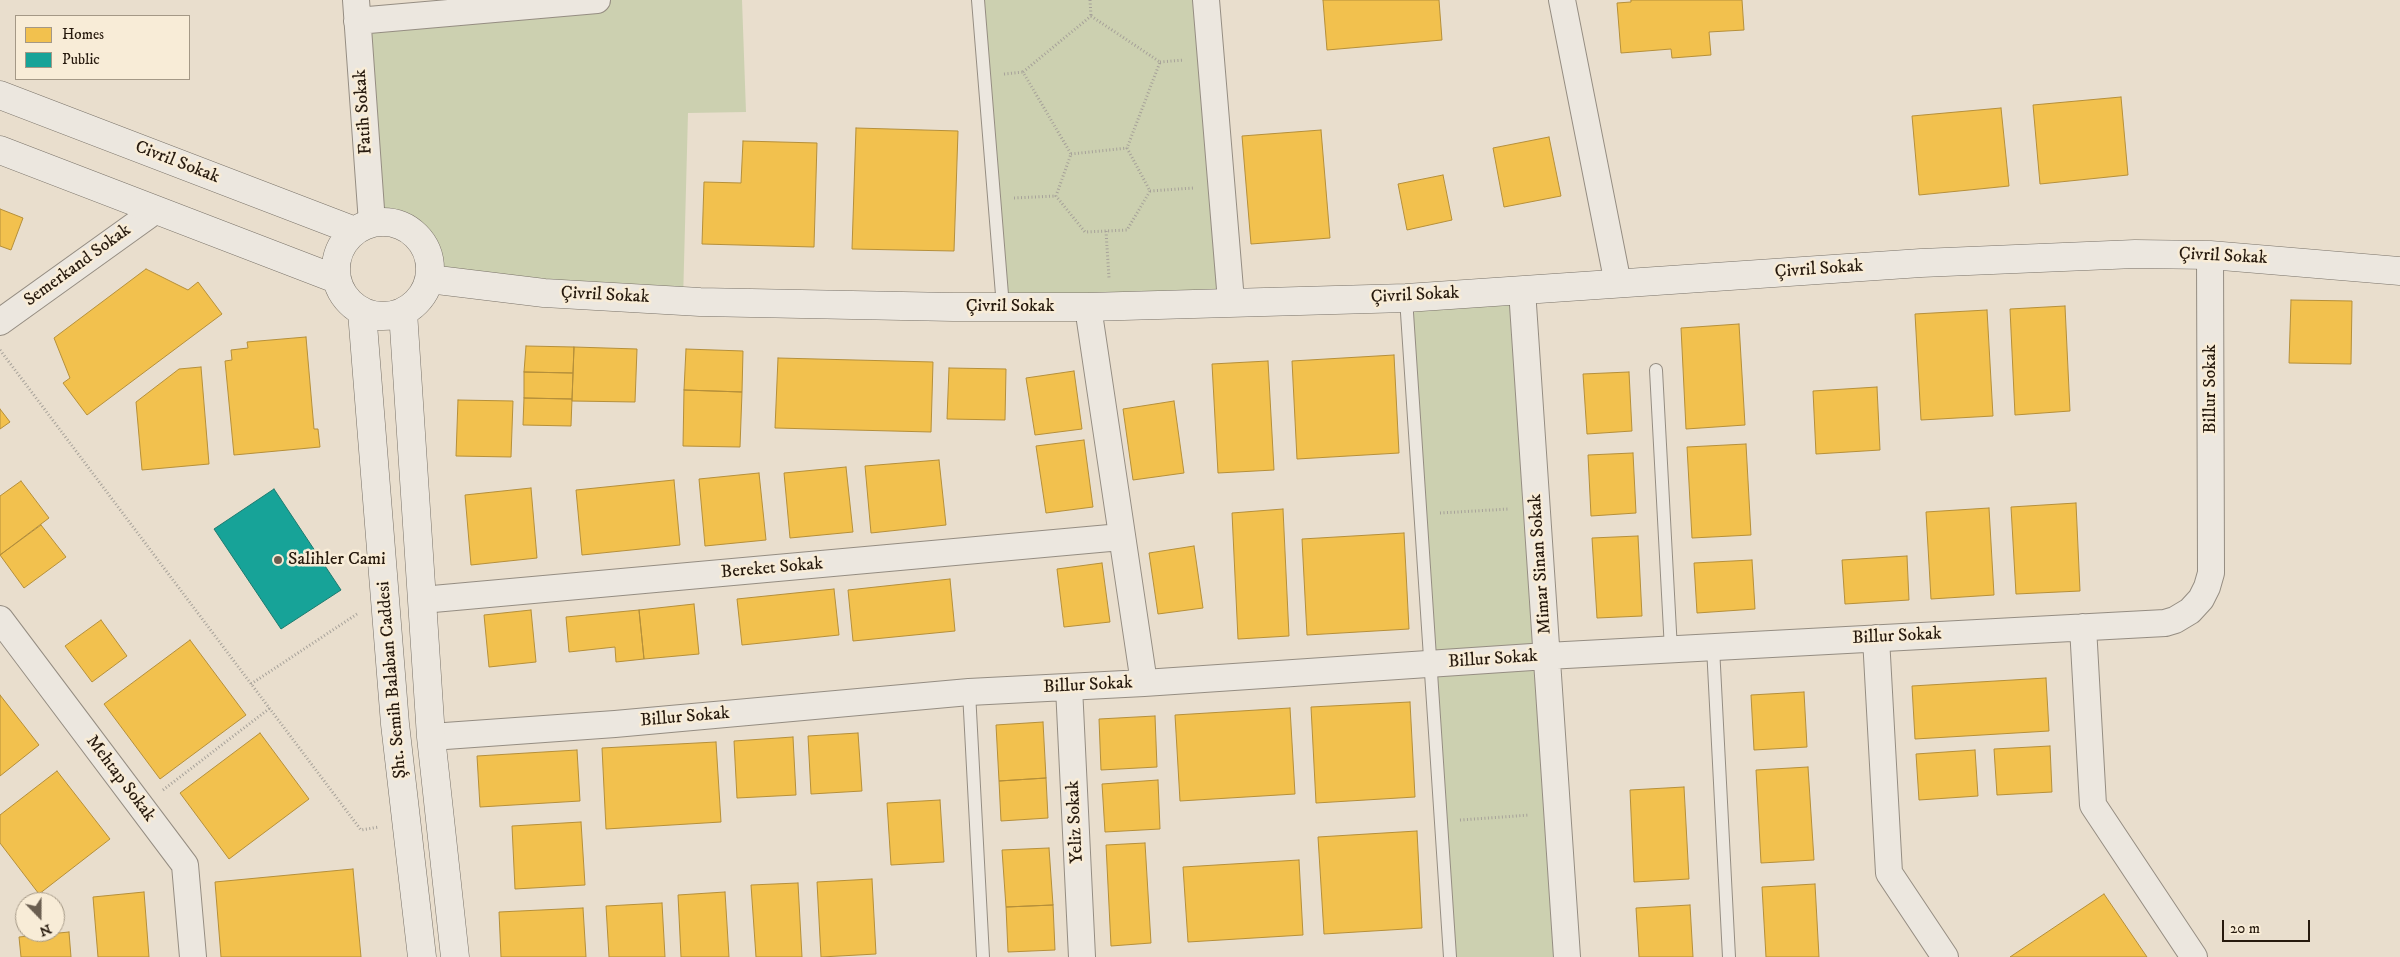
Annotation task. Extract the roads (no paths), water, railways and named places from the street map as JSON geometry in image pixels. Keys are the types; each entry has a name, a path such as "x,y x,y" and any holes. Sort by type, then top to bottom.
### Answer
{"street":[{"path":"357,10 597,0"},
{"path":"1206,0 1231,301"},
{"path":"1562,0 1618,284"},
{"name":"Fatih Sokak","path":"357,10 363,227"},
{"name":"Civril Sokak","path":"0,95 363,227"},
{"path":"0,150 336,279"},
{"name":"Semerkand Sokak","path":"0,322 156,210"},
{"path":"385,222 399,224 418,237 429,257 429,279 420,298 403,312 383,316 362,312 346,298 336,279 337,258 341,248 363,227 385,222"},
{"name":"Çivril Sokak","path":"429,279 544,293 700,302 1003,307 1406,298 1931,263 2135,254 2210,255 2400,271"},
{"name":"Billur Sokak","path":"432,737 615,724 969,692 1144,683 1547,656 2165,623 2175,620 2198,603 2207,587 2211,564 2210,255"},
{"name":"Mimar Sinan Sokak","path":"1522,290 1567,957"},
{"path":"1099,306 1121,537 1144,683"},
{"name":"Şht. Semih Balaban Caddesi","path":"362,312 396,724 422,957"},
{"name":"Şht. Semih Balaban Caddesi","path":"403,312 432,737 455,957"},
{"name":"Bereket Sokak","path":"422,600 1121,537"},
{"name":"Mehtap Sokak","path":"0,618 185,865 194,957"},
{"path":"2083,627 2093,805 2194,957"},
{"path":"1876,638 1889,873 1945,957"},
{"name":"Yeliz Sokak","path":"1069,687 1082,957"}],"lane":[{"path":"978,0 1003,307"},
{"path":"1406,298 1450,957"},
{"path":"1656,370 1671,650"},
{"path":"1712,647 1729,957"},
{"path":"969,692 983,957"}],"place":[{"name":"Salihler Cami","path":"278,560"}]}
